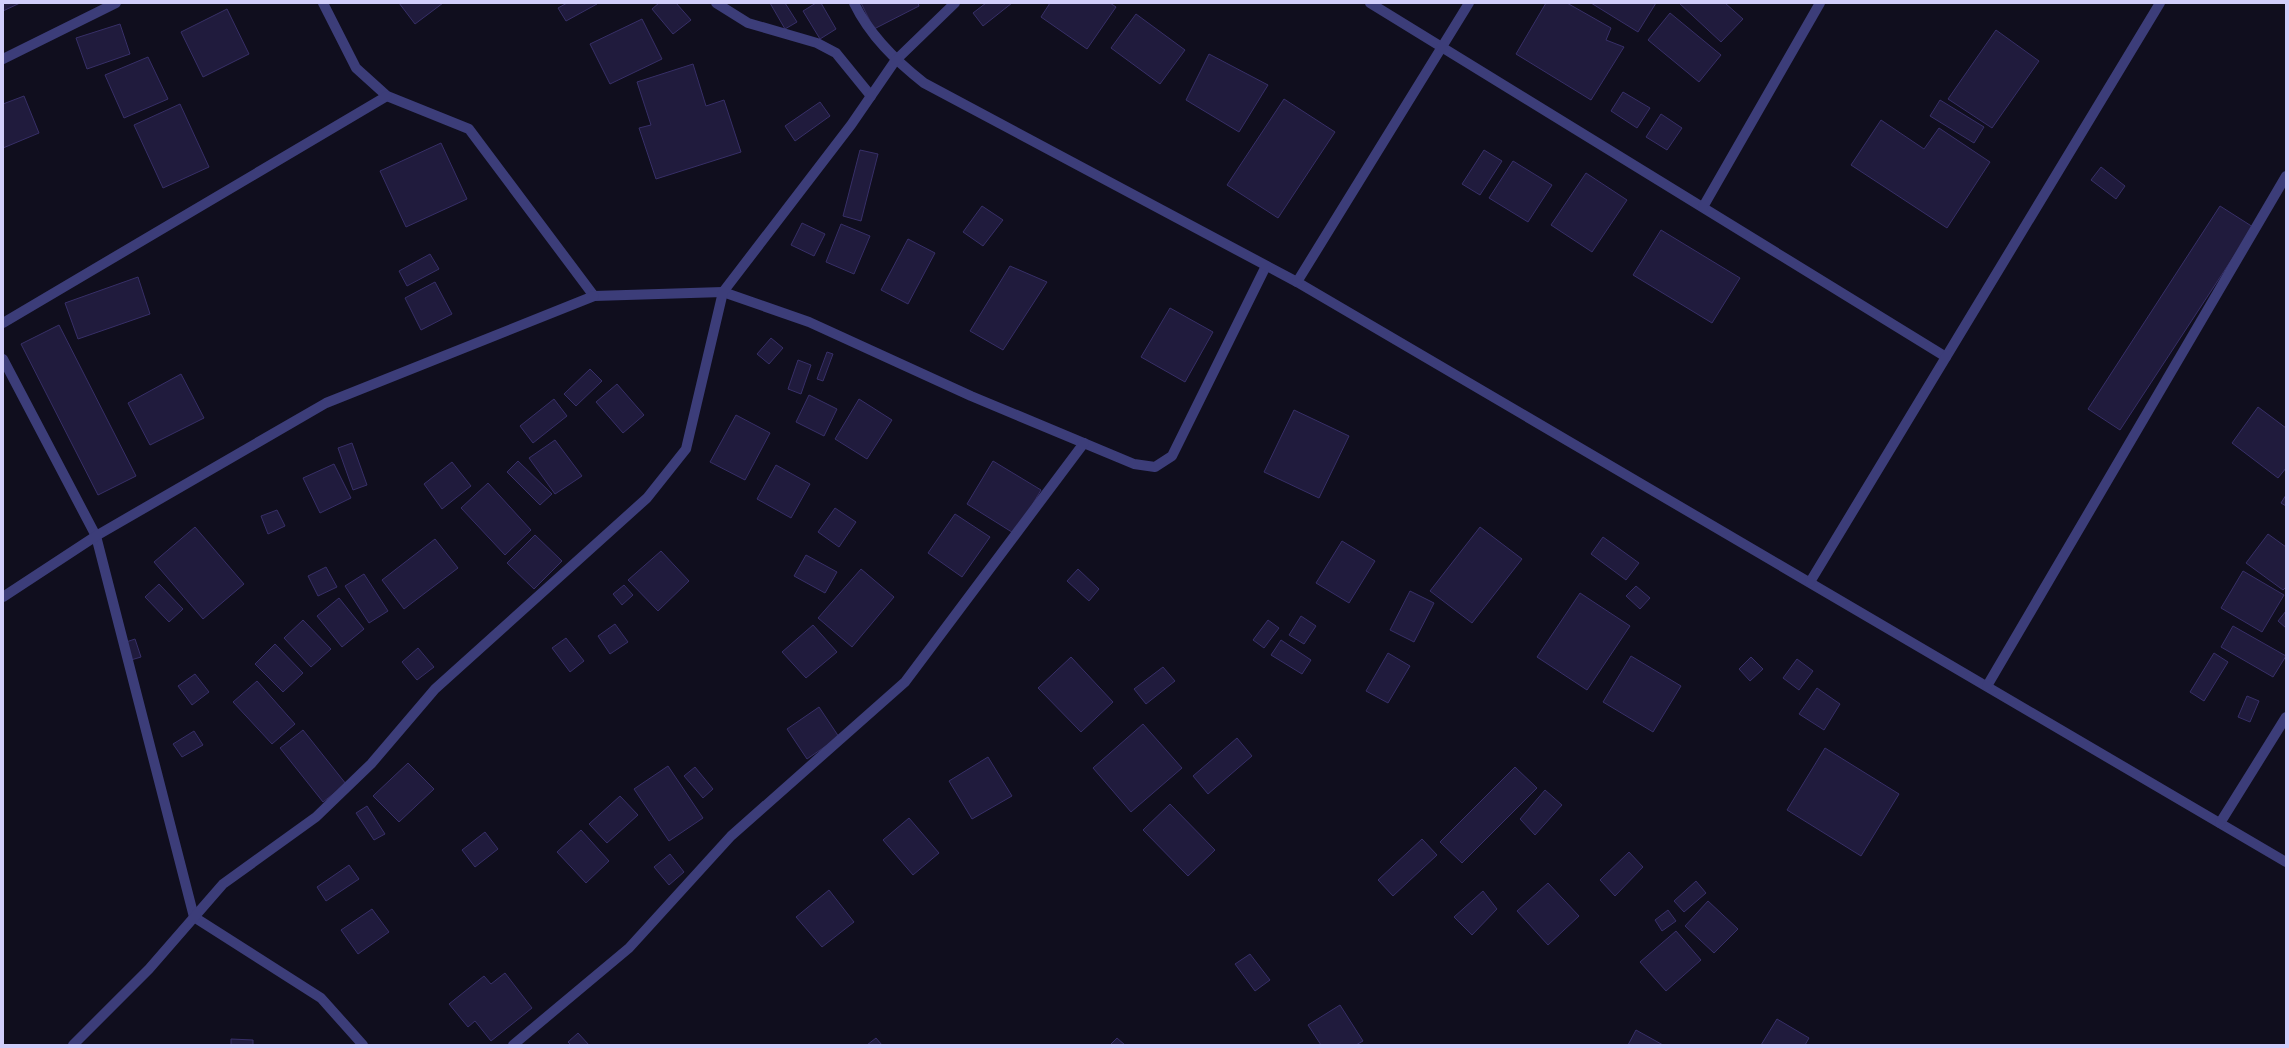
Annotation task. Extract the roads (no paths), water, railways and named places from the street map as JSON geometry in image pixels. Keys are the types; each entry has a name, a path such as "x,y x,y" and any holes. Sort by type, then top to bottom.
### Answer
{"street":[{"path":"3,59 116,3"},
{"path":"322,3 356,68 387,96 469,129 594,296"},
{"path":"716,3 748,23 817,43 836,53 871,96"},
{"path":"854,3 862,20 895,61 924,83 1297,282 2286,862"},
{"path":"73,1045 149,970 223,884 316,817 371,764 435,689 647,498 686,449 723,292 871,96 895,61 955,3"},
{"path":"1370,3 1946,357"},
{"path":"1297,282 1469,3"},
{"path":"1702,207 1820,3"},
{"path":"1810,582 2160,3"},
{"path":"3,323 387,96"},
{"path":"1987,686 2286,176"},
{"path":"3,598 96,536 326,403 594,296 723,292 809,322 971,396 1134,464 1155,467 1172,456 1266,266"},
{"path":"3,359 96,536 194,917 321,998 363,1045"},
{"path":"513,1045 629,948 731,836 905,682 1084,443"},
{"path":"2220,823 2286,717"}]}
